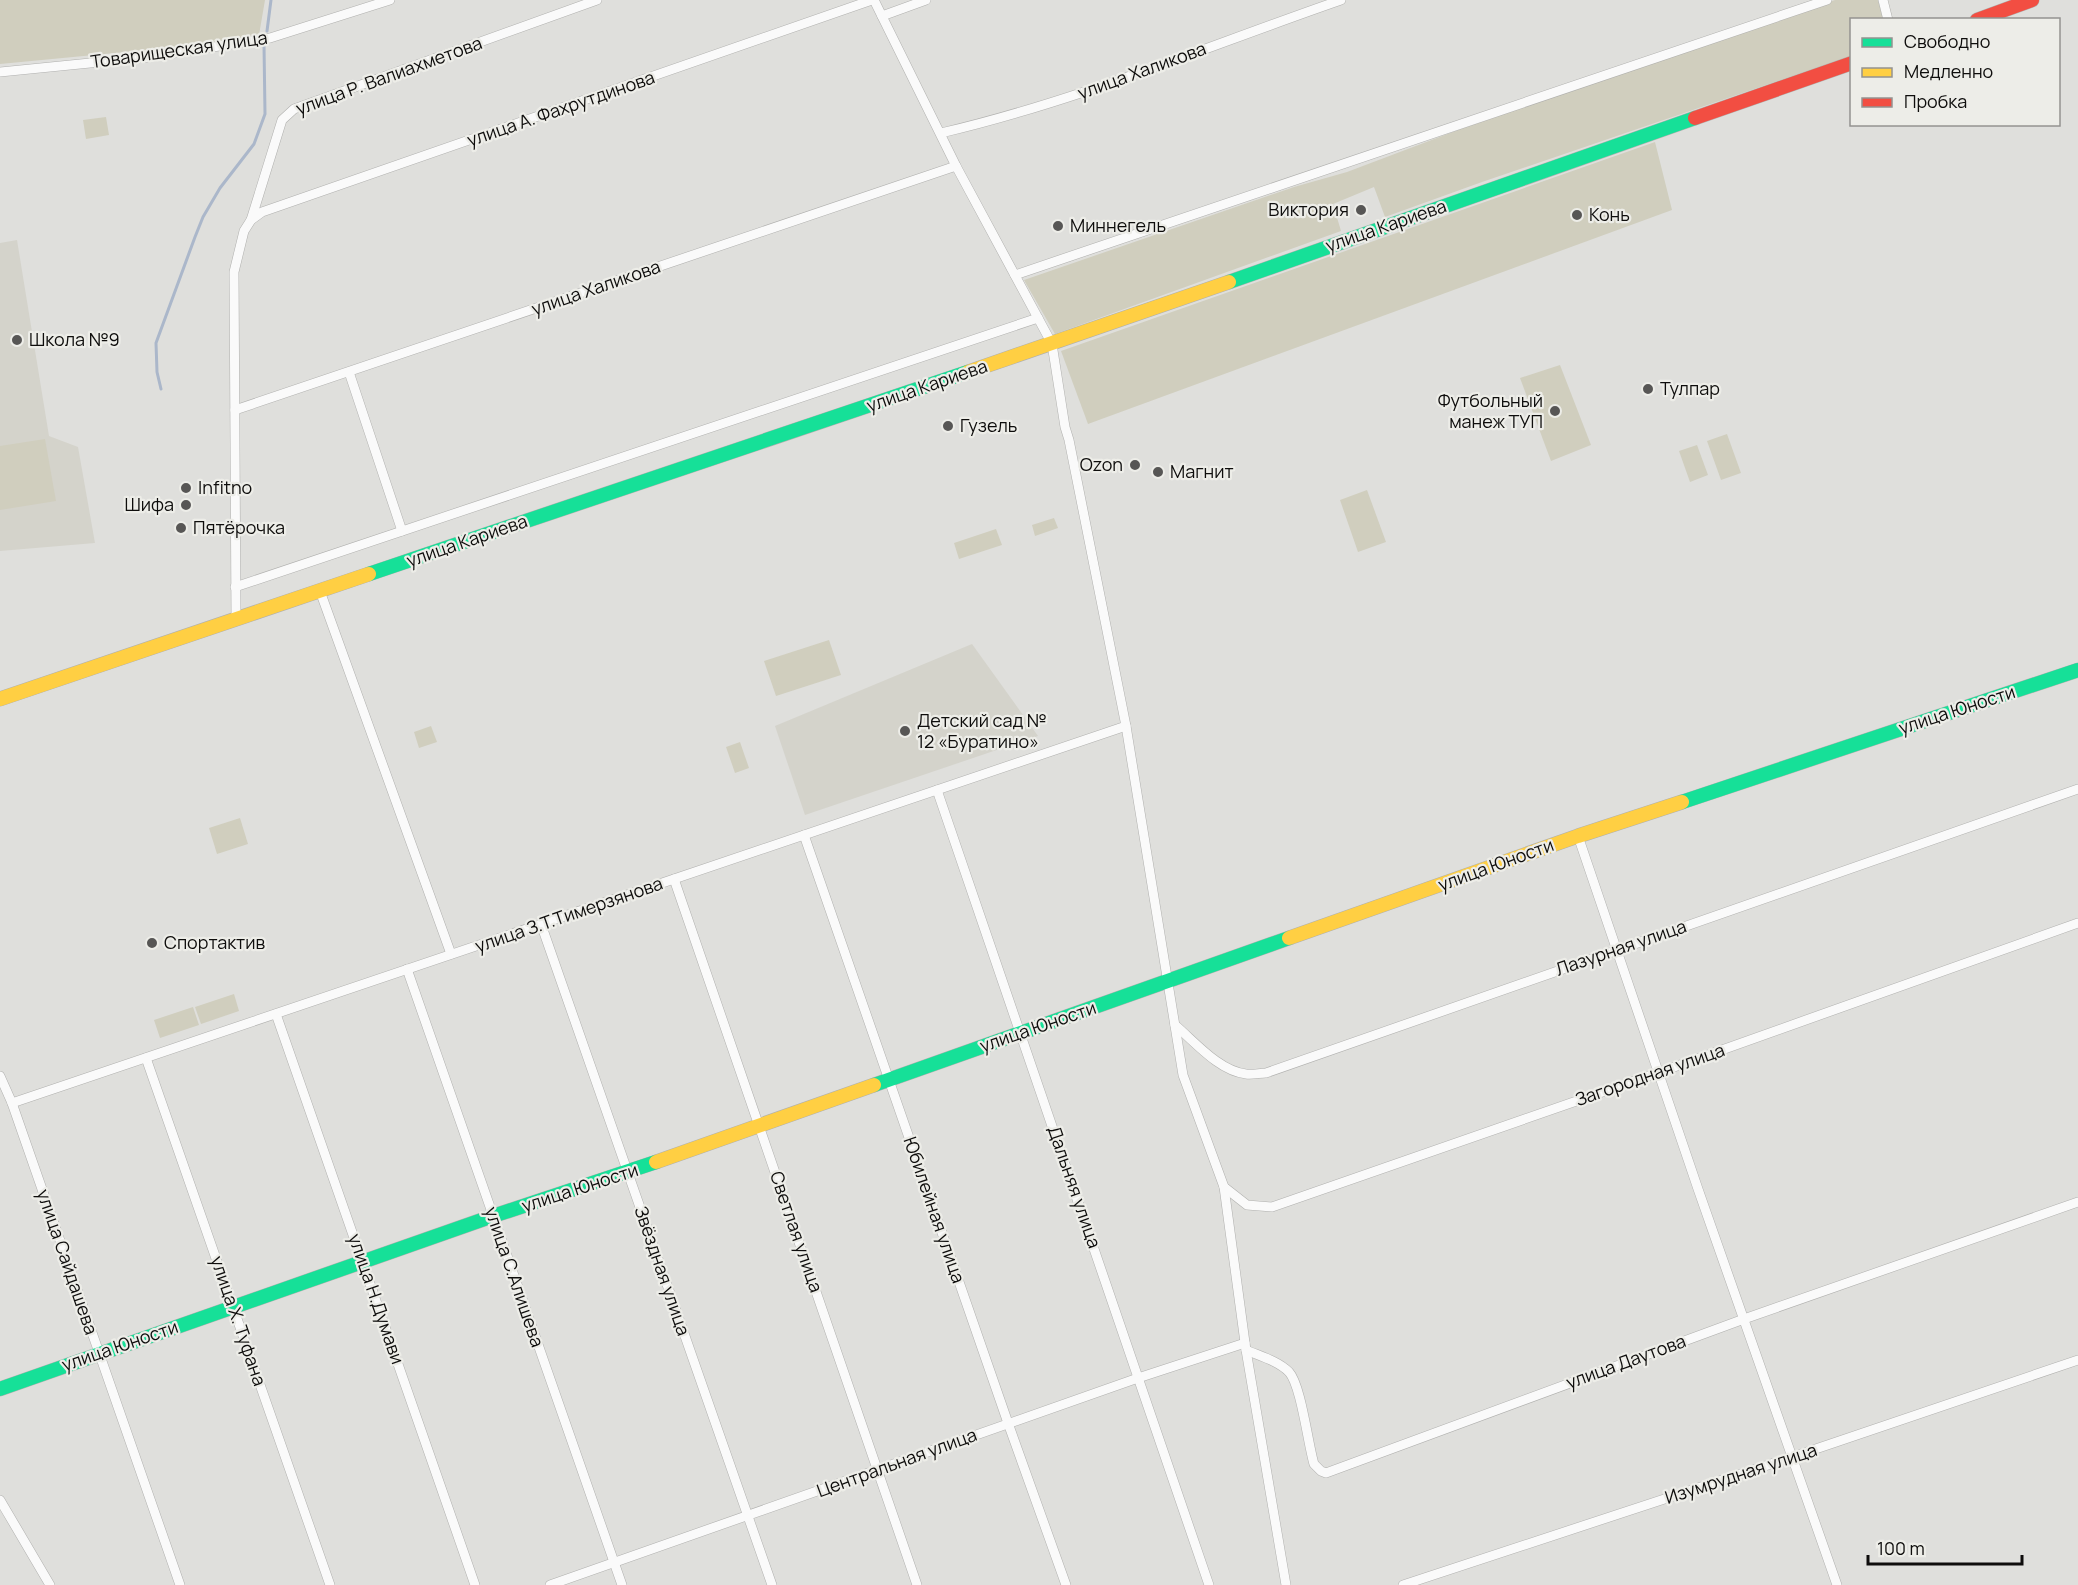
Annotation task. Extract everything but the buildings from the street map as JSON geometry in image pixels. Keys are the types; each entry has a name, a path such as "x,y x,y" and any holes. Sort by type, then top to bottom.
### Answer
{"street":[{"name":"Товарищеская улица","path":"0,72 150,57 270,38 390,0"},
{"name":"улица Р. Валиахметова","path":"251,220 278,129 288,113 597,0"},
{"name":"улица А. Фахрутдинова","path":"251,220 273,208 873,0"},
{"path":"873,0 956,166 1052,344 1065,427 1126,726 1183,1075 1224,1187 1246,1347 1286,1585"},
{"path":"882,16 926,0"},
{"name":"улица Халикова","path":"941,134 987,123 1057,101 1341,0"},
{"path":"1015,275 1827,0"},
{"path":"1883,0 1888,18"},
{"path":"1982,18 2032,0"},
{"name":"улица Кариева","path":"0,699 1052,344 1850,63"},
{"name":"улица Халикова","path":"235,410 956,166"},
{"path":"236,618 234,272 243,231 251,220"},
{"path":"236,587 1038,318"},
{"path":"349,372 402,531"},
{"path":"320,591 451,954"},
{"name":"улица Юности","path":"0,1389 362,1261 628,1173 1578,836 2078,670"},
{"name":"улица З.Т.Тимерзянова","path":"12,1103 1126,726"},
{"name":"Лазурная улица","path":"1175,1024 1231,1070 1246,1074 1266,1073 2078,789"},
{"name":"Дальняя улица","path":"937,790 1209,1585"},
{"name":"Юбилейная улица","path":"804,835 1066,1585"},
{"path":"1578,836 1837,1585"},
{"name":"Светлая улица","path":"674,879 876,1469 918,1585"},
{"name":"Загородная улица","path":"1224,1187 1247,1205 1272,1207 2078,923"},
{"name":"Звёздная улица","path":"541,924 772,1585"},
{"name":"улица С.Алишева","path":"407,969 622,1585"},
{"name":"улица Н.Думави","path":"276,1014 475,1585"},
{"name":"улица Х. Туфана","path":"146,1058 330,1585"},
{"name":"улица Сайдашева","path":"0,1076 12,1103 180,1585"},
{"name":"улица Даутова","path":"1246,1347 1280,1365 1290,1373 1297,1389 1314,1464 1326,1473 1744,1319 2078,1202"},
{"name":"Центральная улица","path":"550,1585 1138,1378 1246,1347"},
{"name":"Изумрудная улица","path":"1403,1585 2078,1360"},
{"path":"0,1500 50,1585"}],"shaded area":[{"path":"0,0 265,0 259,35 209,44 0,64"},
{"path":"1835,0 1878,0 1883,18 1850,18 1850,56 1385,217 1374,187 1333,204 1341,231 1055,334 1024,280 1294,187 1347,172 1458,130"},
{"path":"106,117 109,135 86,139 83,120"},
{"path":"1655,142 1672,210 1088,424 1061,351"},
{"name":"Школа №9","path":"17,240 49,436 78,447 95,543 0,551 0,243"},
{"name":"Футбольный манеж ТУП","path":"1560,365 1591,445 1551,461 1520,378"},
{"path":"1727,434 1741,473 1721,480 1707,441"},
{"path":"45,439 56,501 0,510 0,446"},
{"path":"1697,445 1708,475 1690,482 1679,451"},
{"path":"1367,490 1386,542 1358,552 1340,500"},
{"path":"1054,518 1058,528 1035,536 1032,525"},
{"path":"996,529 1002,545 959,559 954,543"},
{"path":"829,640 841,675 776,696 764,661"},
{"name":"Детский сад № 12 «Буратино»","path":"972,644 1038,736 805,815 775,726"},
{"path":"431,726 437,742 419,748 414,732"},
{"path":"740,742 749,768 735,773 726,747"},
{"path":"240,818 248,844 217,854 209,828"},
{"path":"234,994 239,1011 201,1024 195,1007"},
{"path":"193,1007 199,1025 160,1038 154,1020"}],"waterway":[{"path":"267,31 271,0"},
{"path":"161,389 157,372 156,343 195,237 203,217 220,188 254,144 265,114 264,45"}],"traffic: fast":[{"path":"1229,282 1695,118"},
{"path":"369,574 968,372"},
{"path":"1682,802 2078,670"},
{"path":"874,1085 1289,938"},
{"path":"0,1389 493,1216 656,1162"}],"traffic: slow":[{"path":"968,372 1229,282"},
{"path":"0,699 369,574"},
{"path":"1289,938 1578,836 1682,802"},
{"path":"656,1162 874,1085"}],"traffic: jam":[{"path":"1982,18 2032,0"},
{"path":"1695,118 1850,64"}],"place":[{"name":"Виктория","path":"1361,210"},
{"name":"Конь","path":"1577,215"},
{"name":"Миннегель","path":"1058,226"},
{"name":"Школа №9","path":"17,340"},
{"name":"Тулпар","path":"1648,389"},
{"name":"Футбольный манеж ТУП","path":"1555,411"},
{"name":"Гузель","path":"948,426"},
{"name":"Ozon","path":"1135,465"},
{"name":"Магнит","path":"1158,472"},
{"name":"Infitno","path":"186,488"},
{"name":"Шифа","path":"186,505"},
{"name":"Пятёрочка","path":"181,528"},
{"name":"Детский сад № 12 «Буратино»","path":"905,731"},
{"name":"Спортактив","path":"152,943"}]}
